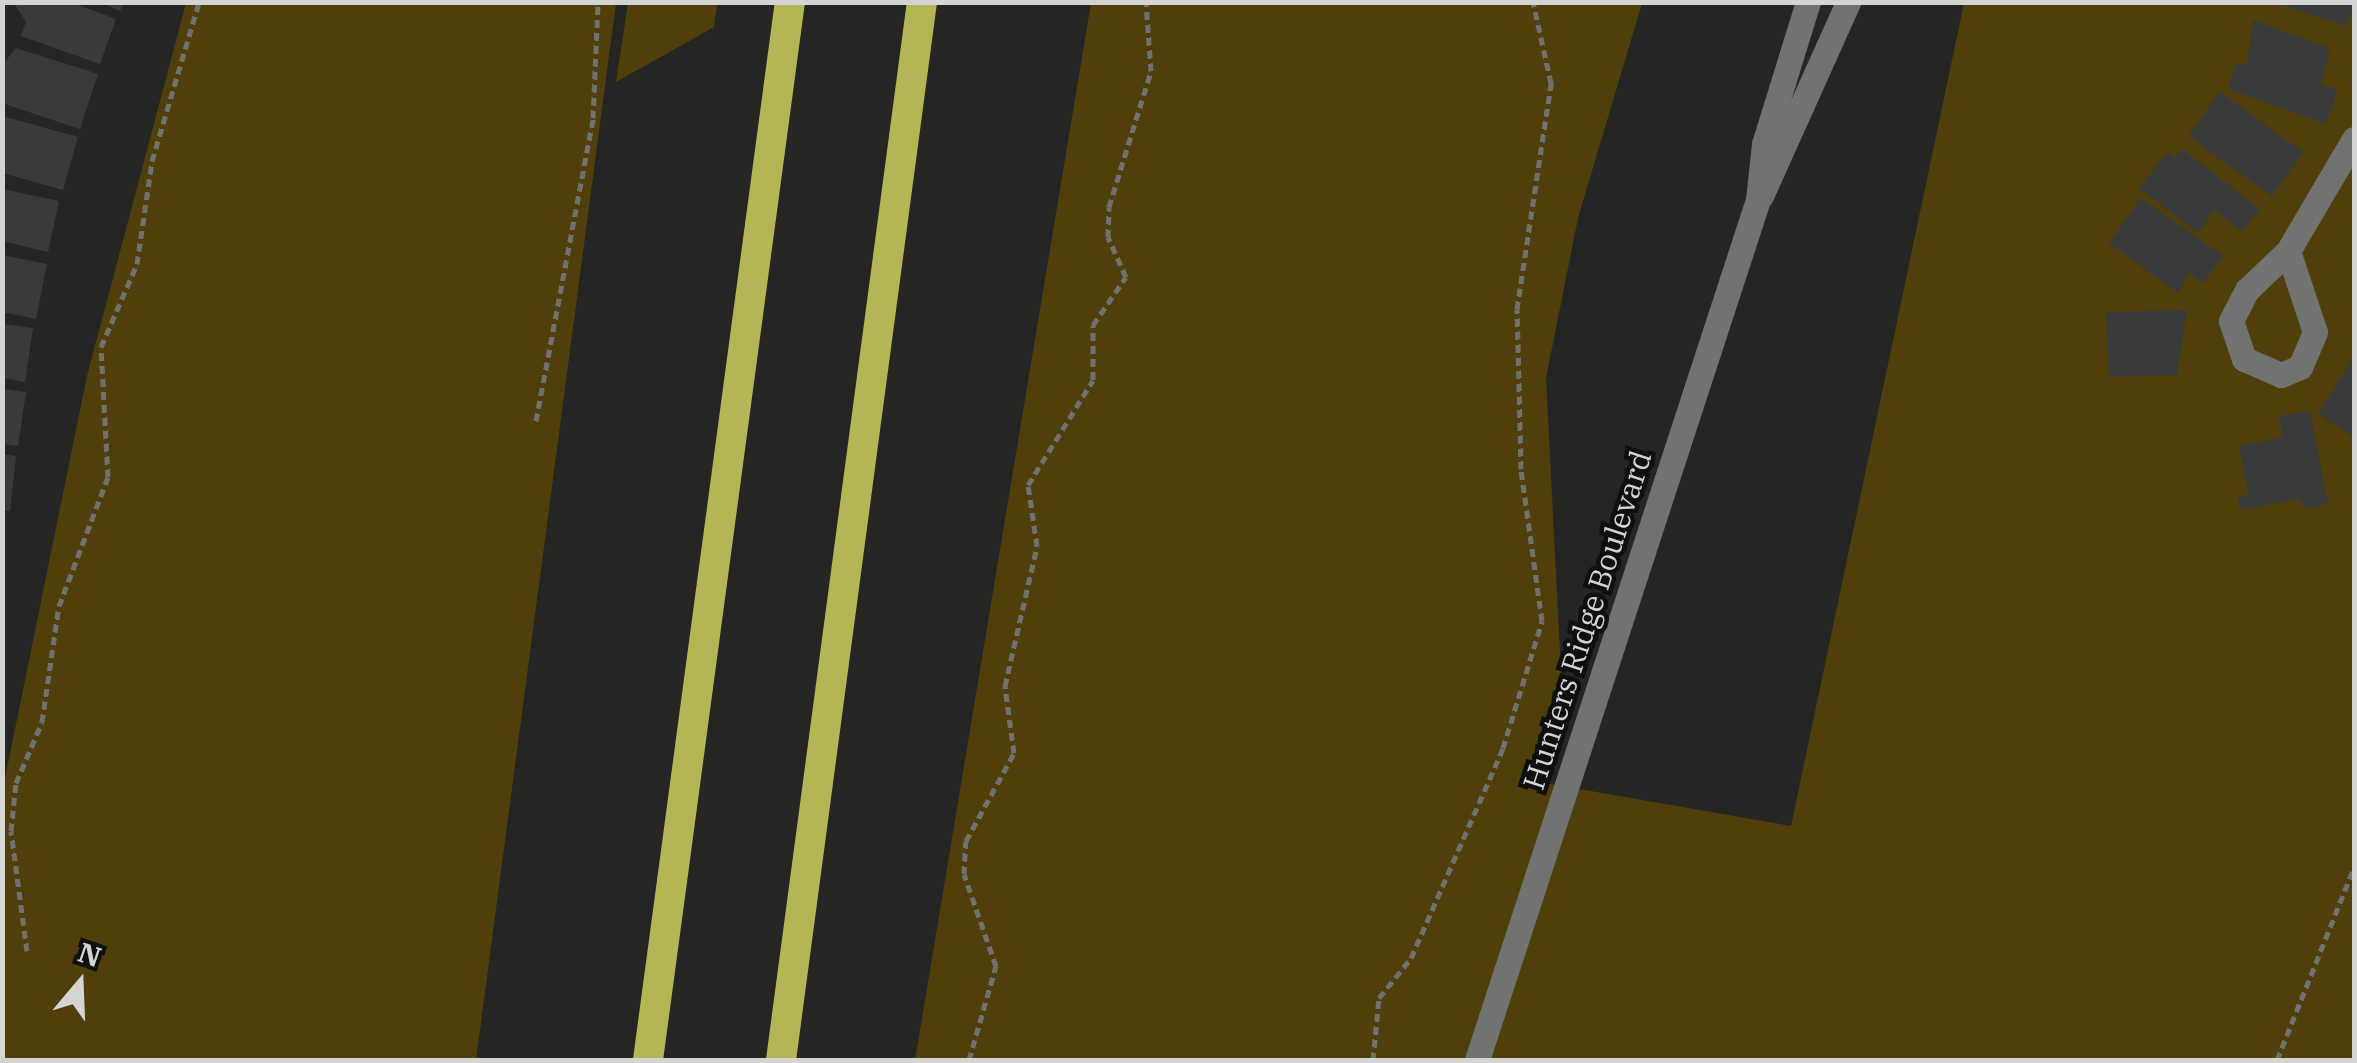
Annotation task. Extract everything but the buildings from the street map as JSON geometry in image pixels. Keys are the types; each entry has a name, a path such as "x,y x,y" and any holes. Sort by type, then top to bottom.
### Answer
{"highway":[{"path":"648,1060 790,2"},
{"path":"781,1060 922,2"}],"street":[{"name":"Hunters Ridge Boulevard","path":"1477,1060 1758,200 1764,144 1808,2"},
{"name":"Hunters Ridge Boulevard","path":"1758,200 1786,156 1848,2"},
{"path":"2288,251 2316,332 2300,367 2281,375 2244,359 2231,321 2247,290 2288,251 2354,139"}],"path":[{"path":"27,952 11,831 16,782 42,722 59,606 108,476 102,348 136,264 152,160 199,2"},
{"path":"536,421 593,118 598,2"},
{"path":"968,1060 996,966 964,874 966,841 1014,753 1005,686 1037,546 1028,485 1093,380 1094,325 1126,277 1108,236 1109,207 1151,71 1146,2"},
{"path":"1373,1060 1379,998 1410,958 1503,748 1542,621 1520,468 1516,309 1551,84 1533,2"},
{"path":"2278,1060 2354,867"}],"shaded area":[{"path":"186,3 616,3 476,1060 3,1060 3,788 87,376"},
{"path":"628,3 717,3 714,27 616,82"},
{"path":"1091,3 1642,3 1578,218 1546,378 1561,671 1533,781 1791,826 1964,3 2354,3 2354,1060 915,1060"}]}
